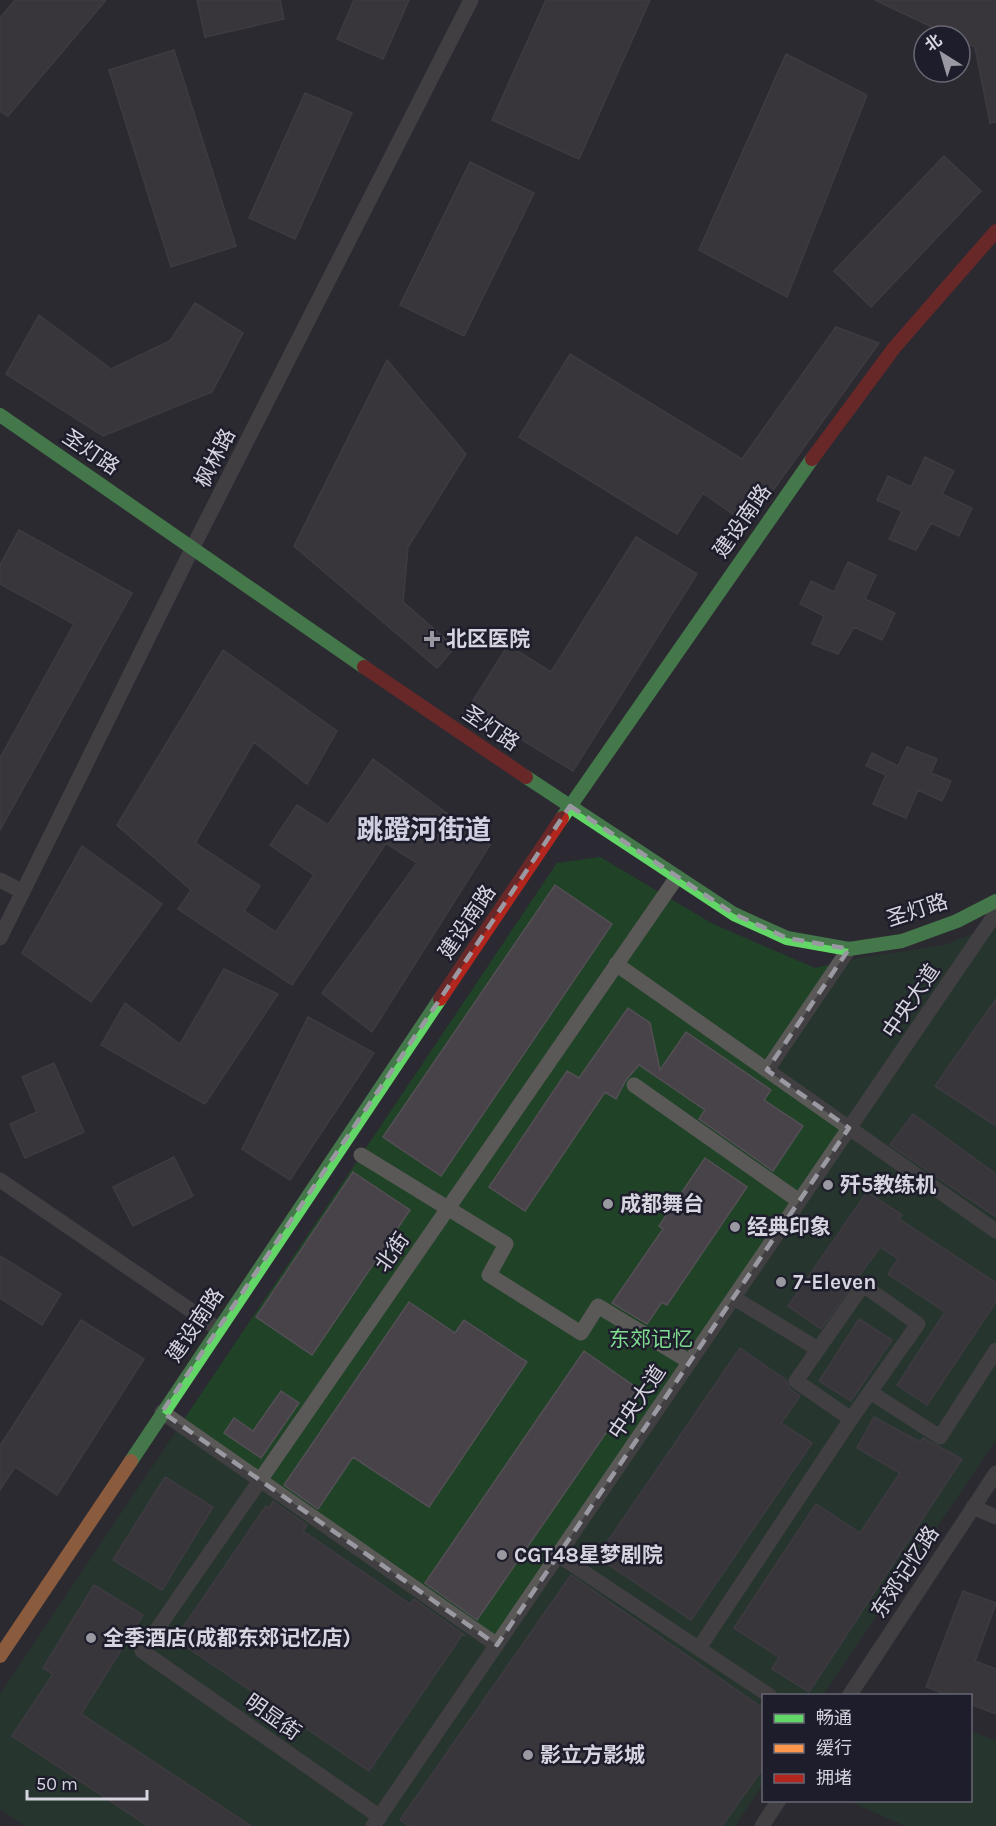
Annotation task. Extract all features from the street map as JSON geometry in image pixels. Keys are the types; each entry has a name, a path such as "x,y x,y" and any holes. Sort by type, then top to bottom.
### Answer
{"street":[{"name":"枫林路","path":"0,938 193,547 471,0"},
{"name":"建设南路","path":"0,1656 570,806 782,500 894,348 996,231"},
{"name":"圣灯路","path":"0,415 470,740 734,914 787,938 849,949 902,941 957,921 996,901"},
{"name":"北街","path":"142,1651 677,877"},
{"path":"0,880 23,892"},
{"name":"中央大道","path":"376,1822 996,913"},
{"path":"767,1070 849,949"},
{"path":"616,964 996,1231"},
{"path":"634,1085 800,1201"},
{"path":"361,1155 506,1244 489,1275 498,1281 581,1333 598,1306 690,1362"},
{"path":"0,1180 218,1329"},
{"path":"699,1648 851,1419 918,1324 863,1285 796,1381 851,1419"},
{"path":"734,1298 818,1349"},
{"path":"870,1392 940,1437 996,1350"},
{"path":"162,1412 497,1645"},
{"name":"东郊记忆路","path":"850,1694 996,1473"},
{"path":"973,1507 996,1517"},
{"path":"558,1555 768,1694"},
{"name":"明显街","path":"142,1651 376,1822"},
{"path":"762,1826 778,1802"}],"highlighted area":[{"path":"570,806 734,914 787,938 849,949 767,1070 849,1128 497,1645 162,1412"}],"green space":[{"name":"东郊记忆","path":"600,857 713,924 815,968 859,958 945,945 996,924 996,1440 824,1694 762,1694 762,1786 735,1826 25,1826 0,1809 0,1694 557,863"},
{"path":"972,1731 996,1741 996,1826 905,1826 851,1802 972,1802"}],"building":[{"path":"15,0 106,0 8,116 0,111 0,18"},
{"path":"197,0 280,0 284,19 205,37"},
{"path":"354,0 409,0 383,59 337,39"},
{"path":"546,0 650,0 579,159 492,120"},
{"path":"875,0 996,0 996,122 990,123 975,47 972,46 972,24 926,24"},
{"path":"174,50 236,246 171,267 109,70"},
{"path":"786,54 867,95 787,297 699,250"},
{"path":"305,93 352,113 295,239 249,218"},
{"path":"944,156 981,191 871,307 834,271"},
{"path":"470,162 534,193 464,336 400,305"},
{"path":"195,303 243,333 212,392 103,436 6,374 39,315 111,369 170,341"},
{"path":"836,327 879,343 748,525 703,493 677,534 519,437 570,354 742,459"},
{"path":"387,360 466,454 408,547 403,602 455,647 437,668 294,546"},
{"path":"925,457 954,471 942,494 972,508 959,536 931,523 916,550 889,539 902,511 877,500 888,476 911,487"},
{"path":"19,530 132,593 0,830 0,758 74,624 0,584 0,565"},
{"path":"636,537 697,574 573,771 469,707 508,645 551,672"},
{"path":"848,562 876,575 865,599 895,613 882,640 854,627 838,654 812,644 824,616 800,604 811,581 834,592"},
{"path":"223,650 337,731 307,784 254,742 195,843 260,886 244,911 276,932 314,875 270,845 297,805 328,825 373,759 490,845 372,1032 322,993 417,863 386,843 292,985 178,909 191,890 117,825"},
{"path":"907,747 937,759 931,773 951,781 942,801 918,790 906,818 873,804 886,775 866,766 872,753 898,766"},
{"path":"82,846 162,904 91,1002 22,953"},
{"path":"555,885 612,924 441,1176 383,1137"},
{"path":"224,969 278,994 205,1104 101,1045 125,1003 180,1044"},
{"path":"996,999 996,1126 935,1086"},
{"path":"628,1008 650,1023 660,1070 686,1032 771,1090 764,1100 803,1126 773,1171 699,1119 705,1110 639,1065 626,1080 616,1099 605,1092 525,1211 489,1187 567,1071 579,1078"},
{"path":"308,1017 374,1053 290,1180 242,1149"},
{"path":"54,1063 84,1132 25,1158 10,1124 37,1112 22,1077"},
{"path":"913,1114 996,1174 996,1217 890,1145"},
{"path":"174,1157 193,1196 133,1226 113,1187"},
{"path":"705,1158 747,1187 667,1305 662,1302 647,1324 612,1303 663,1229 659,1226"},
{"path":"353,1172 410,1210 312,1355 256,1317"},
{"path":"867,1192 902,1215 899,1219 996,1283 996,1302 927,1405 897,1385 945,1312 888,1274 898,1259 880,1247 821,1329 788,1306"},
{"path":"0,1256 61,1294 42,1325 0,1298"},
{"path":"409,1302 455,1333 464,1320 527,1362 429,1507 353,1457 318,1509 284,1485"},
{"path":"859,1319 892,1340 851,1401 819,1381"},
{"path":"81,1320 144,1359 57,1495 15,1467 0,1490 0,1446"},
{"path":"740,1348 786,1380 790,1389 800,1396 781,1423 812,1443 691,1620 597,1557"},
{"path":"584,1351 637,1388 477,1620 425,1583"},
{"path":"281,1391 299,1403 261,1458 224,1433 234,1418 253,1431"},
{"path":"874,1417 920,1442 923,1438 962,1459 809,1692 772,1669 779,1657 734,1628 816,1504 860,1533 900,1473 857,1448"},
{"path":"165,1477 213,1507 162,1590 113,1560"},
{"path":"273,1501 307,1525 303,1531 410,1604 414,1599 466,1636 462,1635 369,1771 175,1639 266,1506 269,1508"},
{"path":"571,1575 762,1708 762,1770 722,1826 409,1826 400,1820"},
{"path":"94,1585 143,1615 81,1714 251,1826 148,1826 12,1736 53,1674 43,1668"},
{"path":"963,1591 996,1603 975,1661 996,1669 996,1714 972,1705 972,1694 945,1694 926,1687"}],"traffic: fast":[{"path":"0,415 364,667"},
{"path":"562,818 812,459"},
{"path":"526,777 734,914 787,938 849,949 902,941 957,921 996,901"},
{"path":"131,1461 440,999"}],"traffic: slow":[{"path":"0,1656 131,1461"}],"traffic: jam":[{"path":"812,459 894,348 996,231"},
{"path":"364,667 526,777"},
{"path":"440,999 562,818"}],"place":[{"name":"北区医院","path":"432,639"},
{"name":"歼5教练机","path":"828,1185"},
{"name":"成都舞台","path":"608,1204"},
{"name":"经典印象","path":"735,1227"},
{"name":"7-Eleven","path":"781,1282"},
{"name":"CGT48星梦剧院","path":"502,1555"},
{"name":"全季酒店(成都东郊记忆店)","path":"91,1638"},
{"name":"影立方影城","path":"528,1755"}],"district":[{"name":"跳蹬河街道","path":"424,830"}]}
